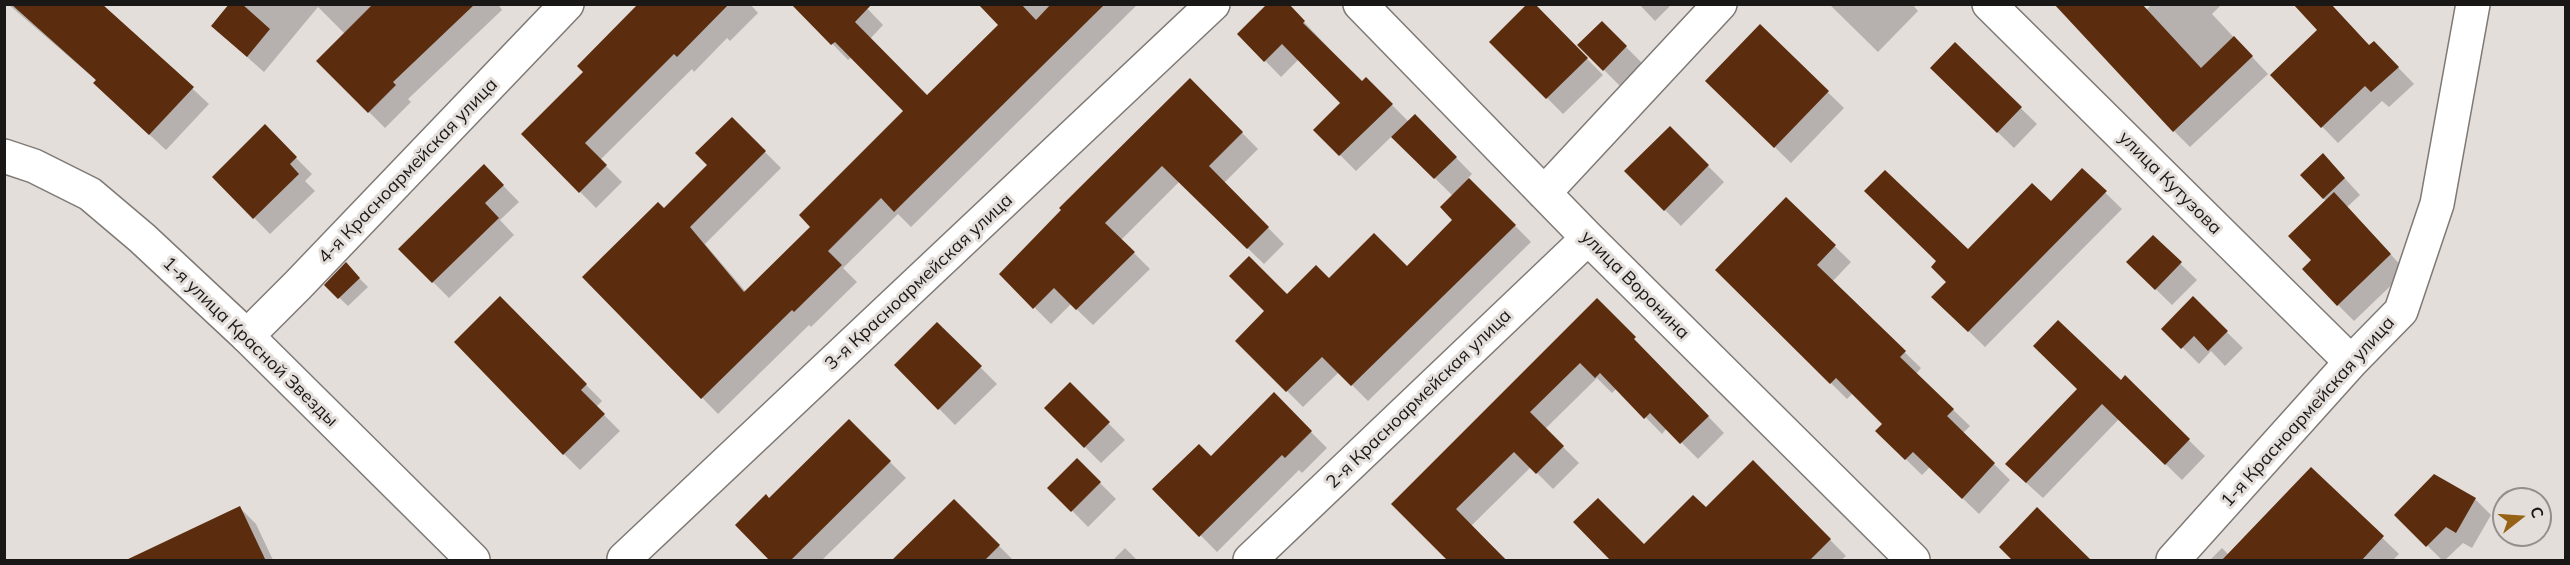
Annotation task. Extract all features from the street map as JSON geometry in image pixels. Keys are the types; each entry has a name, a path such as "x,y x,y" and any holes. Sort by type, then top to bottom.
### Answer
{"street":[{"name":"4-я Красноармейская улица","path":"247,336 567,4"},
{"name":"3-я Красноармейская улица","path":"624,559 1213,4"},
{"name":"улица Воронина","path":"1360,4 1893,554"},
{"path":"1544,193 1720,4"},
{"name":"улица Кутузова","path":"1989,4 2351,362"},
{"name":"1-я Красноармейская улица","path":"2173,561 2351,362 2401,311 2433,215 2472,4"},
{"name":"1-я улица Красной Звезды","path":"4,156 34,166 90,195 142,237 247,336 473,561"},
{"name":"2-я Красноармейская улица","path":"1250,561 1588,238"}],"building":[{"path":"11,4 102,4 194,87 149,135 93,83 96,80"},
{"path":"229,4 242,4 270,29 247,57 211,26"},
{"path":"373,4 475,4 393,82 396,85 368,113 316,61"},
{"path":"638,4 729,4 677,57 674,54 585,143 607,165 579,193 521,134 583,72 577,66"},
{"path":"791,4 872,4 855,22 927,95 998,25 978,4 1021,4 1036,20 1051,4 1105,4 894,212 881,198 828,251 842,265 794,312 792,310 701,399 582,277 658,202 664,208 707,165 695,153 732,117 766,151 690,227 744,292 810,227 799,215 903,111 835,42 831,45"},
{"path":"1267,4 1289,4 1305,21 1303,23 1362,81 1366,77 1393,104 1339,156 1313,130 1340,103 1282,44 1264,62 1237,34"},
{"path":"1527,4 1535,4 1588,58 1546,99 1489,42"},
{"path":"2054,4 2142,4 2201,68 2234,36 2253,56 2173,132"},
{"path":"2293,4 2331,4 2369,45 2374,41 2399,67 2371,92 2365,86 2321,128 2270,75 2317,30"},
{"path":"1602,21 1627,46 1603,71 1577,45"},
{"path":"1760,24 1829,91 1774,148 1705,81"},
{"path":"1955,42 2022,107 1997,133 1930,68"},
{"path":"1190,78 1243,132 1209,166 1269,227 1247,249 1162,166 1105,223 1135,252 1076,310 1054,288 1033,309 999,274 1061,210 1059,208"},
{"path":"1415,114 1457,157 1434,179 1391,137"},
{"path":"265,124 297,157 290,164 299,174 253,219 212,177"},
{"path":"1670,126 1709,165 1664,211 1624,171"},
{"path":"2323,153 2345,178 2323,199 2300,175"},
{"path":"484,164 504,185 485,203 499,218 432,283 398,249"},
{"path":"2082,168 2107,191 1968,332 1931,297 1946,282 1931,267 1936,261 1864,191 1885,170 1968,249 2032,183 2051,201"},
{"path":"1469,178 1516,225 1351,386 1322,357 1286,392 1235,341 1264,311 1229,276 1249,256 1287,294 1316,265 1329,278 1374,233 1407,266 1452,220 1440,207"},
{"path":"2334,192 2391,254 2337,306 2302,269 2311,260 2288,236"},
{"path":"1786,197 1836,245 1817,265 1906,351 1900,357 1954,409 1947,416 1995,463 1962,499 1913,452 1905,460 1875,431 1882,424 1836,378 1830,384 1715,270"},
{"path":"2153,235 2182,262 2155,290 2126,262"},
{"path":"346,262 360,278 338,299 324,285"},
{"path":"500,296 587,384 581,390 605,414 563,455 454,342"},
{"path":"2193,296 2228,331 2208,351 2194,336 2181,349 2161,329"},
{"path":"1597,298 1709,416 1680,444 1650,413 1644,419 1600,373 1595,378 1580,363 1530,412 1564,446 1536,474 1514,452 1456,509 1507,561 1448,561 1391,504"},
{"path":"2058,320 2121,380 2125,375 2190,439 2165,465 2102,404 2026,483 2005,464 2077,389 2033,346"},
{"path":"937,322 982,366 938,410 894,365"},
{"path":"1070,382 1110,422 1084,448 1044,408"},
{"path":"1274,392 1312,431 1285,458 1282,455 1199,537 1152,489 1199,444 1211,456"},
{"path":"849,419 891,461 790,561 770,561 735,525 766,494 769,498"},
{"path":"1077,458 1101,482 1071,512 1047,488"},
{"path":"1753,460 1831,539 1809,561 1611,561 1573,522 1598,498 1644,544 1693,495 1706,507"},
{"path":"2311,467 2384,536 2361,561 2221,561"},
{"path":"2434,474 2476,498 2456,533 2446,527 2426,547 2394,515"},
{"path":"954,499 1000,545 984,561 891,561"},
{"path":"240,506 266,561 124,561"},
{"path":"2037,507 2092,561 2013,561 1999,547"}]}
